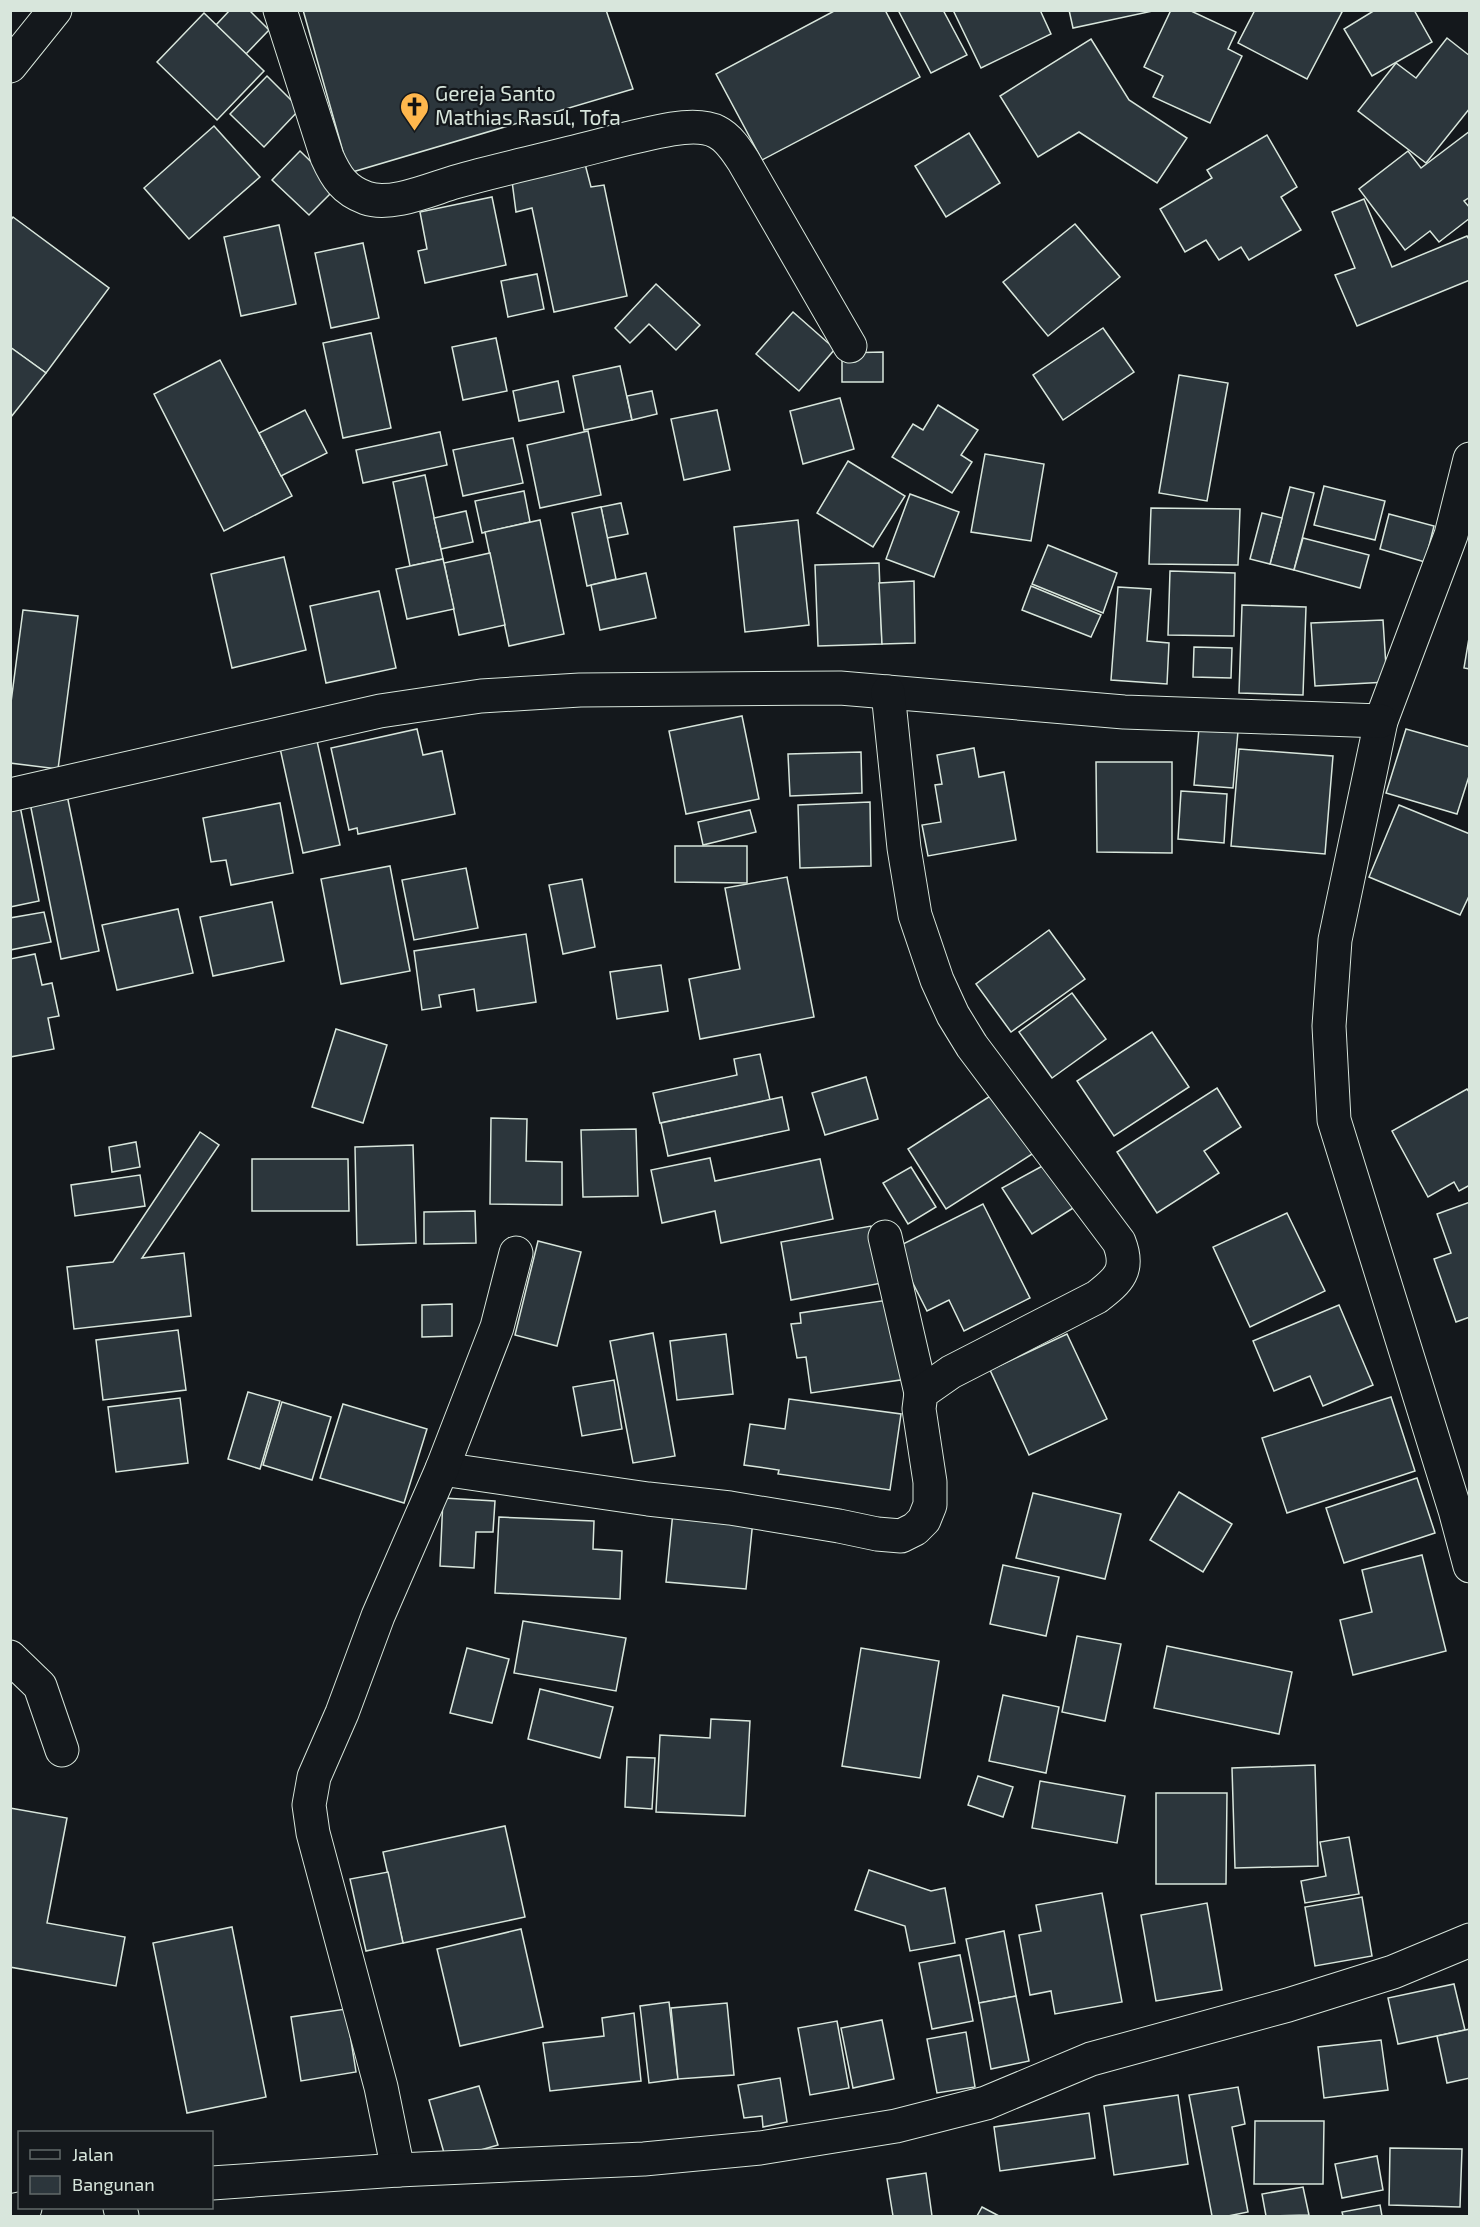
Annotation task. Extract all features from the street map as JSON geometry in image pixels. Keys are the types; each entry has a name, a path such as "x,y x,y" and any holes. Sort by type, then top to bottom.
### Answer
{"street":[{"path":"10,66 55,10"},
{"path":"280,10 327,157 336,177 351,189 367,198 384,200 403,197 468,178 673,129 699,128 717,131 731,143 744,162 850,346"},
{"path":"1470,459 1451,535 1381,721 1335,940 1329,1026 1334,1120 1438,1454 1470,1566"},
{"path":"10,795 380,711 481,696 580,690 840,688 1124,712 1381,721"},
{"path":"888,692 904,848 915,915 937,980 953,1015 972,1046 1119,1242 1124,1256 1122,1272 1113,1285 1097,1297 951,1372 921,1393"},
{"path":"442,1469 648,1499 730,1508 877,1534 901,1536 915,1529 924,1520 930,1505 930,1482 919,1409 921,1393 885,1237"},
{"path":"398,2170 381,2087 313,1833 309,1805 314,1777 342,1713 378,1616 442,1469 497,1327 516,1253"},
{"path":"10,1657 40,1686 62,1750"},
{"path":"213,2183 398,2170 644,2159 760,2148 896,2126 986,2103 1091,2059 1288,2005 1394,1972 1470,1940"}],"building":[{"path":"230,10 249,10 269,30 246,54 216,25"},
{"name":"Gereja Santo Mathias Rasul, Tofa","path":"303,10 606,10 633,89 349,173"},
{"path":"836,10 885,10 920,77 762,160 716,74"},
{"path":"898,10 943,10 967,55 931,73"},
{"path":"953,10 1040,10 1051,34 981,68"},
{"path":"1069,10 1153,10 1153,11 1073,28"},
{"path":"1171,10 1189,10 1236,32 1228,49 1242,56 1210,123 1153,97 1163,76 1144,67"},
{"path":"1255,10 1338,10 1342,12 1307,79 1238,43"},
{"path":"1375,10 1414,10 1432,42 1372,76 1344,29"},
{"path":"204,13 264,71 217,120 157,62"},
{"path":"1447,38 1470,56 1470,108 1426,163 1358,111 1396,63 1416,78"},
{"path":"1091,39 1129,100 1187,138 1157,183 1079,132 1038,157 1000,96"},
{"path":"267,76 300,109 264,147 230,114"},
{"path":"214,126 260,177 189,239 144,188"},
{"path":"1470,131 1470,197 1464,201 1470,208 1470,218 1439,242 1430,231 1405,250 1359,189 1408,151 1421,168"},
{"path":"969,133 1000,183 946,217 915,166"},
{"path":"1267,135 1297,187 1281,197 1301,230 1249,260 1241,247 1219,260 1206,240 1185,252 1160,209 1212,178 1207,170"},
{"path":"300,151 337,187 309,215 272,180"},
{"path":"585,164 591,187 604,185 627,296 554,312 532,208 516,212 512,181"},
{"path":"492,197 506,265 425,283 418,251 427,249 420,212"},
{"path":"1364,199 1392,267 1467,236 1470,241 1470,280 1357,326 1335,275 1355,268 1332,212"},
{"path":"13,217 109,288 46,373 10,347 10,221"},
{"path":"1075,224 1120,277 1048,336 1003,282"},
{"path":"279,225 296,304 241,316 224,237"},
{"path":"363,243 379,318 331,328 315,253"},
{"path":"537,274 544,309 508,317 501,281"},
{"path":"656,284 700,325 676,350 649,324 630,343 615,328"},
{"path":"793,312 835,349 799,391 756,354"},
{"path":"1103,328 1134,372 1063,420 1033,375"},
{"path":"371,333 391,428 343,438 323,343"},
{"path":"496,338 507,391 463,400 452,347"},
{"path":"10,347 46,373 11,417 10,417"},
{"path":"883,352 883,382 842,382 842,353"},
{"path":"220,360 292,496 224,531 154,394"},
{"path":"620,366 632,420 584,430 573,376"},
{"path":"1179,375 1228,383 1207,501 1159,493"},
{"path":"558,381 564,412 519,421 513,391"},
{"path":"652,391 657,414 632,420 627,396"},
{"path":"840,398 854,449 803,464 790,411"},
{"path":"938,405 978,430 961,455 972,462 952,493 892,457 913,424 923,430"},
{"path":"305,410 327,453 281,476 259,433"},
{"path":"717,410 730,470 684,480 671,419"},
{"path":"588,431 601,495 540,508 527,445"},
{"path":"440,432 447,465 363,483 356,450"},
{"path":"513,438 523,483 463,496 453,450"},
{"path":"985,454 1044,464 1031,541 971,532"},
{"path":"848,461 905,496 873,547 817,513"},
{"path":"425,475 443,559 410,566 393,482"},
{"path":"1324,486 1385,501 1375,540 1314,525"},
{"path":"1290,487 1314,493 1294,570 1270,564"},
{"path":"524,491 530,522 482,533 475,501"},
{"path":"910,494 959,512 934,577 886,559"},
{"path":"621,503 628,534 607,538 601,507"},
{"path":"601,507 616,579 587,586 572,513"},
{"path":"1151,508 1240,509 1238,565 1149,564"},
{"path":"466,511 473,542 441,549 434,518"},
{"path":"1262,513 1282,518 1270,564 1250,559"},
{"path":"1389,514 1434,526 1425,562 1380,549"},
{"path":"540,520 564,634 509,646 485,532"},
{"path":"798,520 809,625 745,632 734,527"},
{"path":"1303,538 1369,555 1360,588 1294,570"},
{"path":"1048,545 1117,573 1103,613 1032,584"},
{"path":"490,553 505,625 459,635 444,563"},
{"path":"284,557 306,650 232,668 211,574"},
{"path":"443,559 454,609 407,619 396,569"},
{"path":"879,563 882,644 818,646 815,565"},
{"path":"1170,571 1235,573 1234,636 1168,635"},
{"path":"646,573 656,618 600,630 591,585"},
{"path":"914,581 915,643 882,644 879,583"},
{"path":"1031,586 1101,615 1091,637 1022,610"},
{"path":"1118,587 1151,589 1147,641 1169,643 1167,684 1111,680"},
{"path":"379,591 396,668 326,683 310,606"},
{"path":"1242,605 1306,607 1303,695 1239,693"},
{"path":"23,610 78,616 58,769 10,763 10,710"},
{"path":"1383,620 1387,682 1315,686 1311,623"},
{"path":"1470,632 1470,669 1464,668"},
{"path":"1194,647 1232,648 1231,678 1193,677"},
{"path":"742,716 759,799 686,814 669,731"},
{"path":"1199,728 1238,731 1233,788 1194,785"},
{"path":"417,729 423,755 442,751 455,814 358,834 357,828 349,830 331,748"},
{"path":"1406,729 1470,747 1470,773 1457,814 1386,793"},
{"path":"317,741 340,845 303,853 280,748"},
{"path":"974,748 979,777 1004,772 1016,840 928,856 922,825 941,822 935,785 942,784 937,755"},
{"path":"1239,749 1333,756 1325,854 1231,846"},
{"path":"861,752 862,793 790,796 788,754"},
{"path":"1096,762 1172,762 1172,853 1097,852"},
{"path":"1181,791 1227,794 1224,843 1178,839"},
{"path":"67,795 99,951 61,959 30,803"},
{"path":"870,802 871,866 800,868 798,805"},
{"path":"280,803 293,873 231,885 226,860 211,862 203,818"},
{"path":"1399,805 1470,834 1470,894 1460,915 1369,877"},
{"path":"20,806 39,901 10,907 10,808"},
{"path":"750,810 756,832 703,845 698,822"},
{"path":"675,846 747,846 747,883 675,882"},
{"path":"390,866 410,971 341,984 321,879"},
{"path":"466,868 478,928 414,940 402,880"},
{"path":"787,877 814,1017 700,1039 689,979 740,969 725,888"},
{"path":"582,879 595,947 563,954 549,885"},
{"path":"272,902 284,961 213,976 200,917"},
{"path":"178,909 193,973 117,990 102,925"},
{"path":"44,912 51,942 10,950 10,918"},
{"path":"1049,930 1085,979 1011,1032 976,984"},
{"path":"526,934 536,1002 477,1011 474,989 439,995 441,1007 422,1010 414,951"},
{"path":"35,954 42,985 52,983 59,1016 48,1018 54,1049 10,1057 10,959"},
{"path":"661,965 668,1011 617,1019 610,972"},
{"path":"1072,993 1106,1039 1052,1078 1019,1032"},
{"path":"336,1029 387,1045 363,1123 312,1107"},
{"path":"1152,1032 1189,1087 1114,1136 1077,1081"},
{"path":"760,1054 770,1100 660,1123 653,1093 737,1075 734,1059"},
{"path":"866,1077 878,1119 825,1135 812,1093"},
{"path":"1217,1088 1241,1127 1204,1151 1219,1173 1157,1213 1117,1152"},
{"path":"1001,1089 1040,1149 946,1209 908,1149"},
{"path":"1467,1089 1470,1093 1470,1185 1459,1191 1454,1182 1428,1197 1392,1131"},
{"path":"782,1097 789,1130 668,1156 661,1123"},
{"path":"491,1118 527,1119 526,1161 562,1162 562,1205 490,1204"},
{"path":"636,1129 638,1196 583,1197 581,1130"},
{"path":"200,1132 219,1145 142,1258 184,1253 191,1316 74,1329 67,1267 113,1262"},
{"path":"136,1142 140,1167 112,1172 109,1147"},
{"path":"413,1145 416,1243 357,1245 355,1147"},
{"path":"710,1158 715,1181 820,1159 833,1219 721,1243 715,1211 662,1223 651,1170"},
{"path":"252,1159 348,1159 349,1211 252,1211"},
{"path":"1046,1164 1078,1205 1032,1234 1002,1188"},
{"path":"911,1167 936,1207 908,1224 883,1183"},
{"path":"140,1175 145,1206 75,1216 71,1185"},
{"path":"1470,1202 1470,1317 1456,1322 1434,1259 1451,1253 1437,1214"},
{"path":"983,1204 1030,1298 964,1331 949,1300 927,1311 895,1248"},
{"path":"475,1211 476,1243 424,1244 424,1212"},
{"path":"1287,1213 1325,1291 1250,1327 1213,1247"},
{"path":"871,1226 882,1283 791,1300 781,1242"},
{"path":"538,1241 581,1252 557,1346 515,1335"},
{"path":"895,1299 907,1379 811,1393 806,1357 797,1358 791,1324 801,1323 800,1313"},
{"path":"452,1304 452,1336 422,1337 422,1305"},
{"path":"1339,1305 1373,1385 1323,1406 1310,1376 1274,1391 1253,1341"},
{"path":"178,1330 186,1390 103,1400 96,1340"},
{"path":"653,1333 675,1456 633,1463 610,1341"},
{"path":"726,1334 733,1394 677,1400 670,1341"},
{"path":"1067,1334 1107,1419 1029,1455 990,1370"},
{"path":"614,1380 622,1429 582,1436 573,1387"},
{"path":"248,1392 280,1401 260,1469 228,1459"},
{"path":"1391,1397 1415,1471 1287,1513 1262,1438"},
{"path":"180,1398 188,1463 116,1472 108,1407"},
{"path":"789,1399 901,1414 890,1490 778,1474 779,1470 744,1465 750,1424 785,1429"},
{"path":"282,1402 331,1417 312,1480 263,1465"},
{"path":"343,1404 427,1429 404,1503 320,1478"},
{"path":"1417,1478 1435,1533 1344,1563 1326,1508"},
{"path":"1179,1492 1232,1524 1203,1572 1150,1540"},
{"path":"1033,1493 1121,1514 1105,1579 1016,1558"},
{"path":"443,1498 495,1501 493,1532 476,1532 474,1568 440,1566"},
{"path":"673,1512 753,1520 746,1589 666,1582"},
{"path":"499,1517 594,1521 593,1549 622,1551 620,1599 495,1593"},
{"path":"1422,1555 1446,1651 1353,1675 1340,1620 1372,1612 1362,1570"},
{"path":"1003,1565 1059,1577 1046,1636 990,1624"},
{"path":"523,1621 626,1638 616,1691 514,1673"},
{"path":"1077,1636 1121,1644 1105,1721 1062,1712"},
{"path":"1167,1646 1292,1672 1279,1734 1154,1708"},
{"path":"467,1648 509,1659 492,1723 450,1713"},
{"path":"861,1648 939,1661 920,1778 842,1766"},
{"path":"540,1689 613,1707 600,1758 528,1739"},
{"path":"1003,1695 1059,1707 1046,1773 989,1761"},
{"path":"711,1719 750,1721 745,1816 656,1812 660,1735 710,1738"},
{"path":"627,1757 655,1758 652,1809 625,1807"},
{"path":"1315,1765 1318,1866 1235,1868 1232,1768"},
{"path":"978,1776 1013,1787 1003,1817 968,1805"},
{"path":"1040,1781 1125,1796 1117,1843 1032,1828"},
{"path":"1156,1793 1227,1793 1226,1884 1156,1884"},
{"path":"10,1808 67,1818 47,1923 125,1937 116,1986 10,1967"},
{"path":"505,1826 525,1917 403,1943 383,1852"},
{"path":"1349,1837 1359,1894 1305,1903 1301,1881 1326,1876 1320,1842"},
{"path":"869,1870 931,1891 945,1888 955,1943 910,1951 905,1926 855,1910"},
{"path":"388,1872 403,1943 366,1951 350,1879"},
{"path":"1102,1893 1122,2002 1055,2014 1051,1991 1030,1995 1019,1935 1041,1931 1036,1905"},
{"path":"1362,1897 1372,1956 1315,1966 1305,1907"},
{"path":"1207,1903 1222,1990 1156,2001 1141,1915"},
{"path":"232,1927 266,2097 187,2113 153,1943"},
{"path":"521,1929 543,2027 460,2046 437,1949"},
{"path":"1004,1931 1016,1996 979,2003 966,1939"},
{"path":"960,1955 973,2021 932,2029 919,1963"},
{"path":"1454,1984 1465,2030 1398,2044 1388,1998"},
{"path":"1016,1996 1029,2061 991,2069 979,2003"},
{"path":"669,2002 678,2079 649,2083 640,2006"},
{"path":"727,2003 734,2075 678,2079 671,2008"},
{"path":"346,2009 356,2072 301,2081 291,2017"},
{"path":"634,2013 641,2081 550,2091 543,2043 604,2036 602,2018"},
{"path":"882,2020 894,2079 853,2088 841,2028"},
{"path":"837,2021 849,2088 810,2095 798,2028"},
{"path":"1470,2029 1470,2078 1447,2083 1437,2036"},
{"path":"966,2032 975,2087 937,2093 927,2039"},
{"path":"1381,2040 1388,2090 1324,2098 1318,2047"},
{"path":"780,2078 787,2122 763,2127 762,2116 744,2118 738,2085"},
{"path":"479,2086 498,2145 446,2160 429,2100"},
{"path":"1238,2087 1245,2124 1232,2127 1248,2212 1212,2216 1189,2095"},
{"path":"1178,2095 1188,2164 1114,2175 1104,2106"},
{"path":"1089,2113 1095,2158 1000,2171 994,2127"},
{"path":"1255,2121 1324,2121 1323,2184 1254,2184"},
{"path":"1390,2148 1462,2149 1460,2207 1389,2205"},
{"path":"1377,2156 1383,2190 1342,2198 1335,2164"},
{"path":"926,2173 932,2216 893,2216 887,2179"},
{"path":"1303,2187 1309,2215 1266,2216 1262,2194"},
{"path":"1380,2205 1382,2216 1343,2216 1342,2212"},
{"path":"982,2207 999,2216 977,2216"}],"place":[{"name":"Gereja Santo Mathias Rasul, Tofa","path":"414,132"}]}
